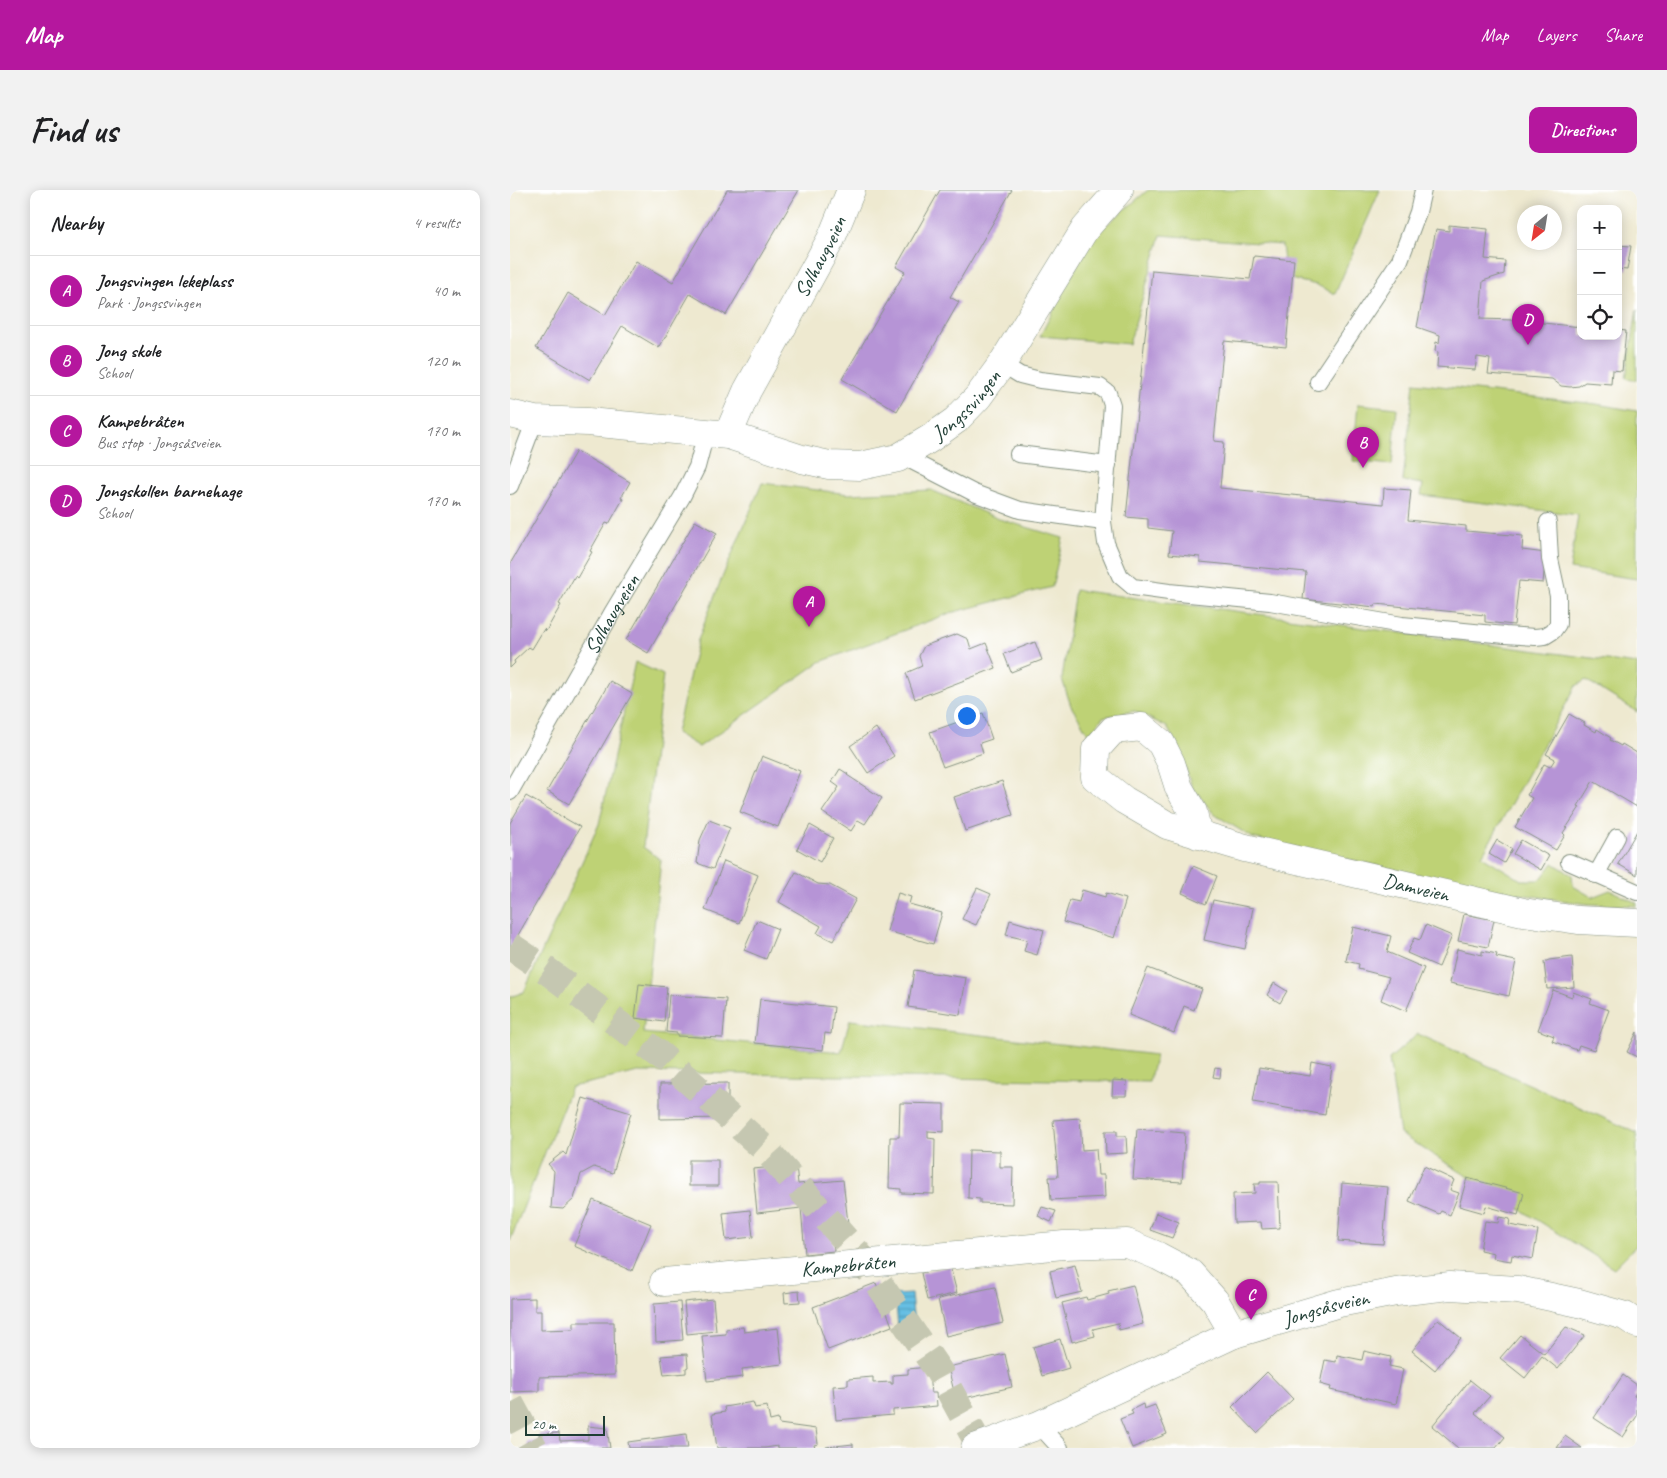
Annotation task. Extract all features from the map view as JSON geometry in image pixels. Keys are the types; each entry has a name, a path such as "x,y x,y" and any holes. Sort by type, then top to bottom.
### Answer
{"street":[{"name":"Solhaugveien","path":"717,434 747,391 830,239 851,190"},
{"name":"Jongssvingen","path":"717,434 829,466 860,466 902,456 956,420 978,397 1002,364 1085,229 1119,190"},
{"path":"523,417 717,434"},
{"name":"Damveien","path":"1198,834 1245,848 1524,912 1578,920 1637,923"},
{"name":"Kampebråten","path":"664,1282 1064,1245 1127,1243 1158,1256 1190,1273 1215,1301 1234,1334"},
{"name":"Jongsåsveien","path":"975,1448 1039,1425 1234,1334 1339,1303 1396,1292 1450,1286 1518,1290 1633,1313"}],"lane":[{"path":"1318,382 1400,260 1418,212 1423,190"},
{"path":"1002,364 1020,375 1040,380 1100,387 1108,393 1112,405 1104,522 1106,543 1120,576 1133,586 1169,592 1270,602 1402,625 1535,637 1545,636 1553,631 1558,624 1558,596 1550,559 1548,522"},
{"path":"510,486 523,417"},
{"name":"Solhaugveien","path":"510,792 717,434"},
{"path":"1018,454 1108,464"},
{"path":"902,456 974,493 1020,510 1104,522"},
{"path":"1596,875 1618,837"},
{"path":"1569,862 1637,892"},
{"path":"1039,1425 1060,1448"}],"green space":[{"path":"1148,190 1380,190 1335,294 1317,285 1286,278 1282,245 1161,235 1129,344 1040,336 1092,237"},
{"path":"1637,310 1637,380 1626,378"},
{"path":"1414,383 1596,404 1637,411 1637,579 1570,569 1578,515 1421,495 1423,484 1403,481"},
{"path":"1358,404 1397,408 1392,465 1353,461"},
{"path":"762,483 849,494 931,490 999,519 1063,538 1052,587 950,613 820,662 699,747 676,733 698,640"},
{"path":"1075,590 1637,664 1637,712 1586,680 1576,686 1482,856 1521,880 1540,880 1553,863 1572,875 1573,886 1592,897 1610,890 1637,903 1637,906 1588,904 1483,889 1253,838 1214,814 1192,787 1178,747 1167,727 1135,711 1103,717 1089,735 1071,706 1062,679"},
{"path":"635,662 663,675 643,847 661,860 643,1033 841,1052 850,1020 1156,1055 1149,1082 638,1072 571,1087 510,1241 510,997 524,992 599,824"},
{"path":"1418,1034 1637,1133 1637,1245 1614,1268 1400,1134 1389,1059"}],"water":[{"path":"911,1294 914,1325 898,1327 895,1295"}],"building":[{"path":"727,190 799,190 726,315 690,294 659,348 622,326 590,380 536,348 568,293 605,315 636,261 673,282"},
{"path":"940,190 1012,190 950,297 959,302 897,411 842,379 905,272 896,267"},
{"path":"1449,225 1488,229 1485,259 1505,261 1504,274 1483,281 1480,319 1513,320 1522,305 1535,306 1534,322 1577,327 1577,340 1622,340 1622,330 1626,331 1622,371 1612,370 1611,384 1585,382 1579,386 1570,387 1561,386 1552,379 1488,374 1490,359 1477,357 1475,370 1437,367 1438,352 1435,351 1436,342 1439,343 1440,335 1417,327 1436,229 1449,231"},
{"path":"1622,245 1631,246 1627,270 1622,269"},
{"path":"1254,256 1294,260 1286,347 1224,341 1214,441 1224,442 1220,488 1383,504 1384,488 1411,490 1408,520 1466,526 1466,531 1523,536 1522,550 1546,553 1543,583 1519,581 1514,625 1485,622 1485,615 1376,604 1375,607 1303,599 1306,572 1200,562 1200,557 1169,554 1172,531 1148,528 1148,519 1126,517 1152,270 1250,279"},
{"path":"576,451 630,482 609,524 606,523 590,551 592,552 577,578 575,576 546,631 544,629 532,649 529,647 514,661 515,663 510,668 510,564"},
{"path":"695,521 717,533 648,653 626,640"},
{"path":"957,634 968,639 971,649 986,643 996,668 915,699 906,673 922,666 919,656 924,646"},
{"path":"1035,642 1042,660 1011,672 1004,654"},
{"path":"610,681 632,694 569,804 547,791"},
{"path":"983,713 992,739 980,743 983,753 943,767 930,732"},
{"path":"1569,714 1596,732 1597,729 1611,738 1610,740 1621,746 1622,744 1637,753 1637,807 1593,781 1578,806 1580,807 1563,833 1565,835 1556,850 1515,827 1532,798 1527,795 1544,764 1550,767 1555,759 1546,754"},
{"path":"876,728 894,756 868,773 850,746"},
{"path":"762,756 800,771 778,827 740,812"},
{"path":"840,769 882,798 865,824 858,820 851,831 822,812 839,787 832,782"},
{"path":"1002,781 1013,815 965,831 954,797"},
{"path":"526,796 580,827 510,949 510,823"},
{"path":"709,820 730,828 713,869 697,863 700,840"},
{"path":"810,825 833,838 820,862 797,849"},
{"path":"1637,831 1637,875 1618,864"},
{"path":"1497,840 1512,849 1504,863 1489,854"},
{"path":"1521,840 1549,856 1541,870 1513,854"},
{"path":"724,861 758,875 739,923 705,910"},
{"path":"1193,866 1217,876 1206,904 1182,893"},
{"path":"796,872 818,884 830,885 856,899 833,941 817,933 821,926 779,902"},
{"path":"977,888 991,894 976,925 962,919"},
{"path":"1082,890 1105,897 1106,893 1126,899 1114,938 1063,922 1070,900 1079,902"},
{"path":"898,893 911,897 909,904 942,913 933,944 887,931"},
{"path":"1213,900 1253,908 1245,949 1204,940"},
{"path":"1464,914 1494,920 1488,947 1458,941"},
{"path":"757,920 778,929 766,959 744,950"},
{"path":"1010,920 1044,930 1037,955 1024,951 1027,940 1006,935"},
{"path":"1426,925 1452,936 1439,967 1407,953 1414,938 1420,940"},
{"path":"1353,927 1391,936 1387,952 1424,968 1406,1011 1381,1000 1389,977 1358,969 1359,964 1346,961"},
{"path":"1457,949 1482,955 1482,951 1497,954 1496,957 1516,961 1509,996 1450,983"},
{"path":"1572,957 1574,987 1547,989 1544,962"},
{"path":"1148,968 1202,989 1194,1010 1184,1006 1174,1033 1129,1015"},
{"path":"914,970 966,978 960,1015 908,1007"},
{"path":"1274,983 1287,991 1280,1003 1267,995"},
{"path":"639,984 667,987 664,1022 635,1018"},
{"path":"1553,990 1572,997 1573,992 1592,999 1590,1003 1609,1010 1594,1050 1579,1045 1577,1050 1552,1041 1554,1036 1538,1030"},
{"path":"669,995 726,999 723,1038 677,1036 677,1033 666,1032"},
{"path":"760,999 834,1007 831,1034 825,1033 823,1050 755,1043"},
{"path":"1637,1032 1637,1057 1627,1052"},
{"path":"1312,1063 1332,1067 1325,1115 1253,1102 1259,1068 1310,1076"},
{"path":"1215,1068 1221,1069 1220,1078 1213,1077"},
{"path":"1113,1080 1127,1081 1126,1096 1112,1096"},
{"path":"728,1083 728,1118 660,1119 660,1084"},
{"path":"583,1098 631,1113 613,1173 594,1167 581,1174 574,1199 563,1209 551,1208 554,1171 548,1164 563,1152 566,1155"},
{"path":"900,1103 944,1104 944,1132 928,1131 928,1138 935,1139 934,1194 901,1193 901,1189 889,1188 890,1137 899,1137"},
{"path":"1080,1118 1082,1150 1096,1149 1098,1175 1104,1175 1105,1197 1051,1200 1049,1177 1058,1177 1053,1120"},
{"path":"1137,1129 1185,1133 1182,1182 1133,1179"},
{"path":"1105,1131 1117,1131 1117,1136 1126,1136 1127,1153 1106,1154"},
{"path":"969,1150 1000,1151 1000,1167 1013,1167 1012,1204 980,1203 980,1199 968,1198"},
{"path":"689,1160 718,1160 718,1186 689,1186"},
{"path":"796,1165 798,1184 843,1180 848,1223 831,1224 834,1251 805,1254 801,1208 757,1213 753,1169"},
{"path":"1424,1166 1454,1180 1450,1190 1459,1193 1450,1215 1441,1211 1439,1214 1409,1201"},
{"path":"1467,1178 1524,1193 1518,1215 1486,1206 1484,1213 1459,1206"},
{"path":"1260,1182 1278,1182 1280,1228 1262,1229 1261,1222 1234,1223 1233,1194 1255,1193 1254,1184 1260,1184"},
{"path":"1342,1183 1388,1187 1383,1244 1338,1241"},
{"path":"593,1200 651,1224 632,1271 574,1246"},
{"path":"1042,1207 1056,1211 1051,1222 1038,1216"},
{"path":"750,1210 753,1237 726,1240 723,1213"},
{"path":"1156,1213 1179,1222 1172,1238 1150,1230"},
{"path":"1499,1217 1510,1219 1509,1225 1538,1230 1533,1259 1512,1255 1511,1261 1493,1258 1494,1253 1480,1250 1485,1221 1498,1223"},
{"path":"1075,1265 1082,1292 1056,1298 1050,1271"},
{"path":"950,1266 957,1293 927,1300 921,1273"},
{"path":"876,1283 892,1326 828,1350 813,1307"},
{"path":"1133,1285 1143,1324 1119,1330 1118,1323 1093,1329 1095,1336 1072,1342 1062,1303 1086,1297 1087,1300 1109,1294 1108,1291"},
{"path":"995,1287 1003,1323 946,1336 938,1299"},
{"path":"799,1291 800,1302 785,1303 784,1293"},
{"path":"535,1298 535,1311 541,1311 541,1330 574,1329 574,1322 614,1322 615,1375 539,1377 539,1391 510,1392 510,1299"},
{"path":"713,1299 716,1331 687,1334 684,1302"},
{"path":"680,1302 683,1340 656,1342 654,1304"},
{"path":"1438,1319 1461,1338 1435,1370 1412,1351"},
{"path":"743,1327 744,1332 778,1328 782,1364 742,1369 743,1377 707,1381 702,1336 726,1334 726,1329"},
{"path":"1566,1327 1585,1335 1558,1369 1542,1356 1525,1378 1500,1358 1520,1335 1544,1354"},
{"path":"1060,1339 1069,1368 1042,1376 1033,1347"},
{"path":"1364,1351 1391,1357 1389,1366 1403,1369 1396,1404 1330,1390 1331,1387 1320,1384 1325,1360 1336,1362 1337,1355 1362,1360"},
{"path":"687,1354 688,1367 686,1368 686,1373 664,1375 661,1356"},
{"path":"1005,1354 1012,1387 956,1400 948,1367"},
{"path":"928,1367 931,1393 936,1393 937,1406 893,1410 893,1415 836,1420 833,1386 848,1385 848,1379 873,1377 873,1383 891,1382 893,1384 893,1375 908,1374 908,1369"},
{"path":"1267,1372 1293,1399 1257,1433 1232,1407"},
{"path":"1623,1375 1637,1385 1637,1391 1634,1396 1637,1398 1637,1416 1623,1437 1594,1418"},
{"path":"1470,1380 1490,1396 1475,1413 1505,1437 1496,1448 1458,1448 1432,1426"},
{"path":"753,1402 755,1408 767,1406 770,1421 778,1419 779,1424 816,1429 818,1444 814,1445 815,1448 778,1448 778,1446 765,1448 717,1448 712,1414 725,1412 724,1407"},
{"path":"1143,1404 1144,1409 1155,1405 1167,1434 1132,1448 1120,1419 1133,1414 1131,1410"},
{"path":"588,1426 607,1428 610,1448 528,1448 527,1442 539,1441 539,1434 559,1433 560,1441 588,1440"},
{"path":"686,1434 688,1448 629,1448 628,1442"},
{"path":"1565,1436 1582,1448 1557,1448"},
{"path":"853,1444 853,1448 826,1448 826,1447"}],"tunnel":[{"path":"510,946 546,970 660,1055 766,1150 860,1256 938,1370 981,1448"},
{"path":"510,1403 534,1448"}],"place":[{"name":"Jongskollen barnehage","path":"1528,345"},
{"name":"Jong skole","path":"1363,468"},
{"name":"Jongsvingen lekeplass","path":"809,627"},
{"name":"Kampebråten","path":"1251,1320"}]}
